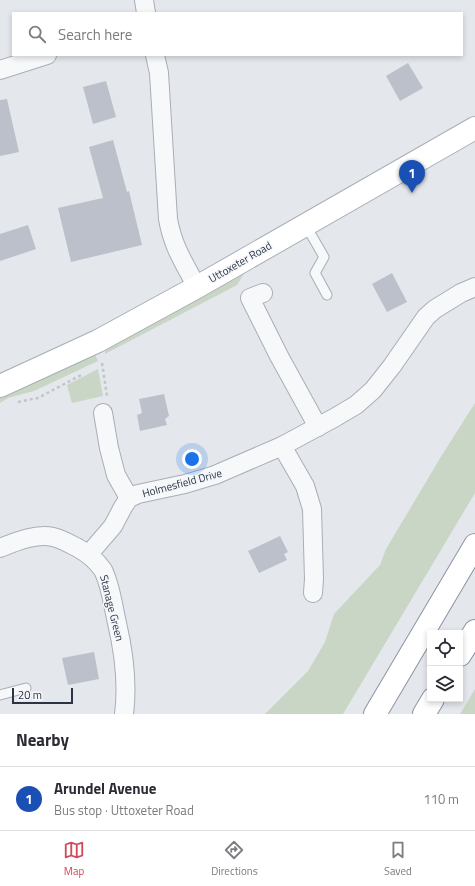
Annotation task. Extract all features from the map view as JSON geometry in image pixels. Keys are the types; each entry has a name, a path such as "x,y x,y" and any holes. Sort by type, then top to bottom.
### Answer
{"main road":[{"name":"Uttoxeter Road","path":"0,386 98,341 197,287 475,128"},
{"path":"375,714 475,545"},
{"path":"463,650 475,630"},
{"path":"424,714 431,702"}],"street":[{"path":"144,0 146,12"},
{"path":"0,70 44,56"},
{"path":"155,56 159,73 168,219 171,236 178,254 197,287"},
{"name":"Holmesfield Drive","path":"89,554 113,526 129,498 138,494 185,484 215,475 282,446 318,427 356,404 373,390 392,366 426,317 435,309 461,293 475,287"},
{"path":"263,293 250,298 279,356 318,427"},
{"path":"103,413 108,448 116,476 129,498"},
{"path":"282,446 305,486 312,509 313,593"},
{"name":"Stanage Green","path":"0,548 29,538 52,536 89,554 97,562 108,583 126,671 124,714"}],"lane":[{"path":"305,224 324,257 315,273 328,295"},
{"path":"0,694 26,688"}],"path":[{"path":"98,341 108,403 103,413"},
{"path":"95,366 102,363"},
{"path":"12,404 38,398 89,370"}],"green space":[{"path":"244,274 237,285 105,354 105,346"},
{"path":"94,352 98,361 34,391 8,398 0,403 0,394"},
{"path":"98,369 103,396 72,403 67,385"},
{"path":"475,403 475,493 343,714 265,714 308,671 325,642 334,614 380,565 386,549"},
{"path":"475,689 475,714 460,714"}],"building":[{"path":"408,63 423,88 400,101 386,76"},
{"path":"106,81 116,117 93,124 83,87"},
{"path":"7,99 19,152 0,156 0,100"},
{"path":"113,140 127,192 129,191 142,245 71,262 58,208 103,198 89,147"},
{"path":"28,225 36,249 0,261 0,234"},
{"path":"392,273 407,302 387,312 372,284"},
{"path":"164,394 169,416 165,419 167,425 140,431 137,415 142,413 139,399"},
{"path":"280,536 288,552 284,554 287,560 259,573 248,551"},
{"path":"94,652 99,679 68,685 62,658"}],"place":[{"name":"Arundel Avenue","path":"412,193"}]}
